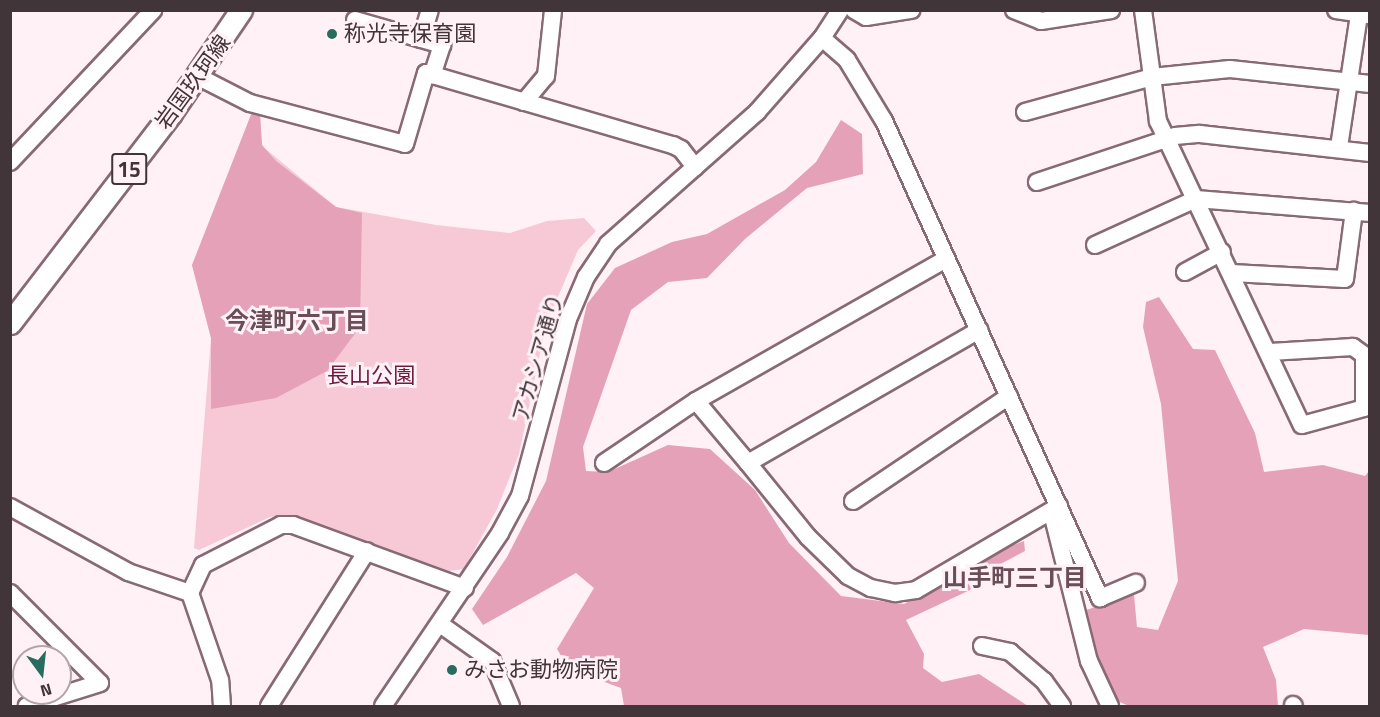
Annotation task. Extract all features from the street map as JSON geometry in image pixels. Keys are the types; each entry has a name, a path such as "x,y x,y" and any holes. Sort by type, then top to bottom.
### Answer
{"main road":[{"name":"岩国玖珂線","path":"10,323 197,76 242,10"}],"street":[{"path":"10,162 153,10"},
{"path":"421,39 430,10"},
{"path":"524,102 546,76 553,10"},
{"name":"アカシア通り","path":"383,706 465,588 520,496 568,319 586,277 609,244 757,112 822,38 840,10"},
{"path":"854,10 866,17 911,10"},
{"path":"1014,10 1041,21 1111,10"},
{"path":"1143,10 1158,120 1270,352 1302,425 1364,408 1364,355 1353,347 1270,352"},
{"path":"1338,11 1364,14 1339,147"},
{"path":"355,20 442,45 432,75"},
{"path":"822,38 847,60 884,121 1009,396 1055,509 1100,598 1136,583"},
{"path":"1025,112 1152,76 1230,69 1370,84"},
{"path":"197,76 250,103 405,144 426,73 673,145 681,149 695,167"},
{"path":"1037,182 1167,138 1200,134 1339,147 1370,153"},
{"path":"1095,245 1196,199 1362,212 1345,279 1232,273"},
{"path":"1185,272 1222,252"},
{"path":"604,463 696,401 946,259"},
{"path":"747,463 979,330"},
{"path":"854,501 1009,396"},
{"path":"696,401 808,537 848,576 871,588 895,593 916,590 1055,509"},
{"path":"10,507 128,572 190,593"},
{"path":"1055,509 1089,661 1110,706"},
{"path":"222,706 220,680 190,593 203,565 281,525 292,525 465,588"},
{"path":"269,706 367,551"},
{"path":"10,594 100,683 27,706"},
{"path":"440,624 492,661 511,706"},
{"path":"982,646 1010,652 1044,681 1062,706"}],"green space":[{"name":"長山公園","path":"260,114 262,146 336,207 436,225 510,233 547,221 584,218 596,231 578,250 546,325 519,454 497,509 464,569 449,571 287,515 270,517 199,550 194,548 211,338 192,265"}],"shaded area":[{"path":"252,112 260,114 262,145 276,161 336,207 362,213 360,327 327,371 276,398 211,409 211,338 192,265"},
{"path":"841,120 862,134 863,174 807,188 745,239 707,278 668,282 631,310 583,447 586,471 608,472 668,445 710,449 755,490 789,543 841,596 904,604 998,551 1024,541 1025,551 980,575 970,590 906,620 924,654 923,668 942,682 979,674 1028,706 624,706 621,688 569,669 557,649 594,588 576,573 483,625 472,609 507,557 546,481 587,304 615,268 672,242 707,234 785,190 816,162"},
{"path":"1159,297 1193,349 1215,350 1255,433 1264,472 1323,465 1365,476 1369,471 1369,635 1304,629 1263,647 1276,680 1278,706 1129,706 1115,700 1097,656 1086,610 1134,595 1137,627 1158,630 1178,581 1161,404 1143,327 1146,302"}],"place":[{"name":"称光寺保育園","path":"332,34"},
{"name":"みさお動物病院","path":"452,670"}],"district":[{"name":"今津町六丁目","path":"297,321"},
{"name":"山手町三丁目","path":"1015,578"}]}
